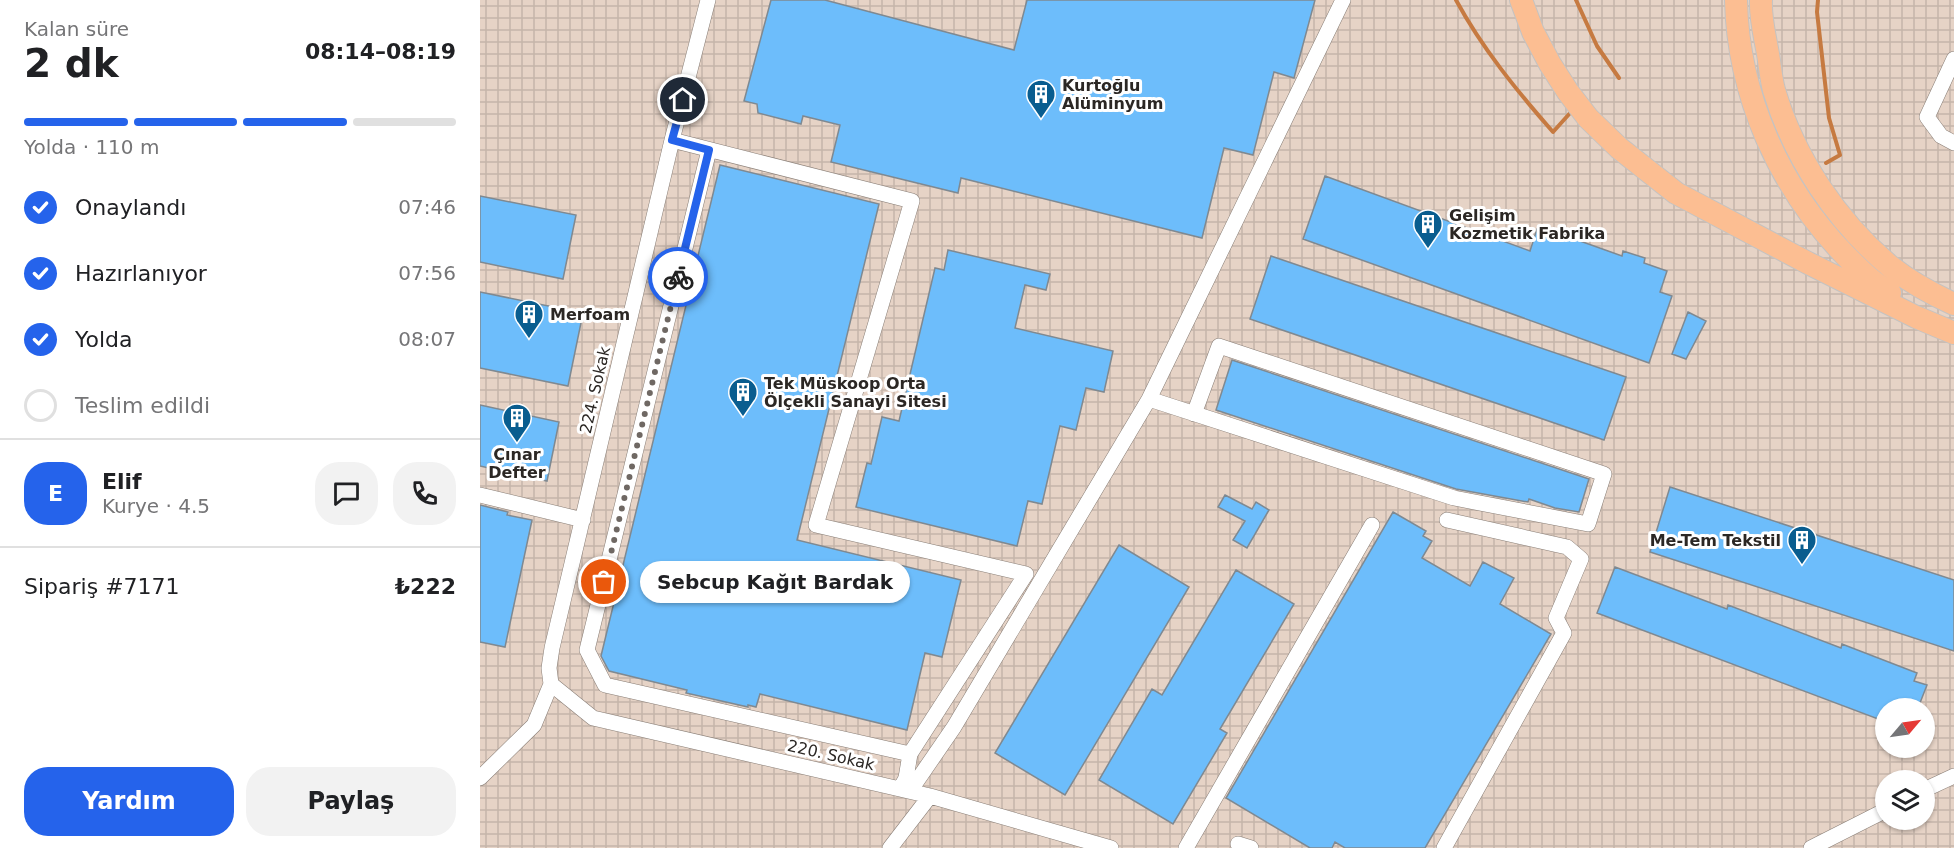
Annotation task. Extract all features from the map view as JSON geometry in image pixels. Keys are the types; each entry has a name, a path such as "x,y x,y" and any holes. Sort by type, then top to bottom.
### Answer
{"highway":[{"path":"1521,0 1533,32 1550,64 1588,118 1619,148 1676,193 1839,279 1954,333"},
{"path":"1736,0 1737,29 1750,95 1772,151 1806,209 1827,237 1880,287 1954,328"},
{"path":"1761,0 1773,88 1787,126 1808,167 1847,222 1891,267 1954,304"},
{"path":"1771,0 1773,88"}],"street":[{"name":"224. Sokak","path":"551,684 549,668 552,648 672,140 708,0"},
{"path":"905,790 954,727 1149,399 1343,0"},
{"path":"1954,59 1927,117 1941,136 1954,143"},
{"path":"672,140 912,201 816,525 1026,574 910,754 905,790"},
{"path":"709,150 587,650 605,685 910,754"},
{"path":"1149,399 1194,414 1454,498 1588,524 1604,474 1219,346 1194,414"},
{"path":"480,495 583,520"},
{"path":"1444,848 1564,633 1556,618 1581,559 1567,547 1447,520"},
{"path":"1186,848 1372,525"},
{"path":"480,778 534,724 551,684"},
{"name":"220. Sokak","path":"551,684 593,718 930,796 1111,848"},
{"path":"1935,785 1954,776"},
{"path":"890,848 930,796"},
{"path":"1811,848 1875,816"}],"shaded area":[{"path":"480,0 1954,0 1954,848 480,848"}],"building":[{"name":"Kurtoğlu Alüminyum","path":"771,0 825,0 1014,50 1027,0 1315,0 1294,78 1274,72 1253,155 1224,148 1202,238 961,178 958,193 831,162 840,125 803,116 801,124 758,113 757,104 744,101"},
{"name":"Tek Müskoop Orta Ölçekli Sanayi Sitesi","path":"720,165 879,204 797,540 961,580 942,657 925,653 907,730 760,694 756,707 748,705 748,707 686,693 687,690 609,671 601,656"},
{"path":"1325,176 1530,251 1537,229 1551,234 1552,231 1622,256 1623,251 1645,258 1644,263 1667,271 1660,292 1672,296 1649,363 1303,239"},
{"path":"480,196 576,215 563,279 480,262"},
{"path":"948,250 1050,274 1046,290 1025,285 1015,328 1113,351 1104,392 1086,388 1076,430 1060,426 1042,504 1028,501 1017,546 856,507 867,463 871,464 882,417 899,421 935,268 944,270"},
{"path":"1271,256 1626,377 1604,440 1250,319"},
{"name":"Merfoam","path":"480,292 583,313 568,386 480,368"},
{"path":"1688,312 1706,321 1686,359 1672,354"},
{"path":"1232,360 1589,479 1579,512 1555,508 1529,499 1528,502 1456,489 1216,410"},
{"name":"Çınar Defter","path":"480,405 559,422 547,481 480,466"},
{"name":"Me-Tem Tekstil","path":"1670,487 1954,580 1954,651 1650,552"},
{"path":"1225,495 1252,509 1256,502 1269,510 1247,548 1233,540 1245,521 1218,507"},
{"path":"480,505 508,512 507,515 532,520 505,647 480,642"},
{"path":"1393,512 1426,531 1423,536 1432,541 1422,558 1470,586 1483,562 1514,578 1500,604 1551,634 1425,848 1345,848 1335,842 1332,848 1310,848 1226,798"},
{"path":"1119,545 1189,587 1065,795 995,753"},
{"path":"1615,567 1727,609 1728,605 1841,648 1842,644 1917,673 1914,681 1927,685 1922,698 1875,698 1875,718 1597,613"},
{"path":"1236,570 1294,604 1220,729 1227,733 1173,824 1099,780 1152,689 1162,695"}],"waterway":[{"path":"1456,0 1501,69 1553,132 1571,112"},
{"path":"1576,0 1597,46 1619,78"},
{"path":"1818,0 1817,12 1829,118 1840,155 1826,163"}],"way so far":[{"path":"604,582 678,277"}],"place":[{"name":"Kurtoğlu Alüminyum","path":"1041,120"},
{"name":"Gelişim Kozmetik Fabrika","path":"1428,250"},
{"name":"Merfoam","path":"529,340"},
{"name":"Tek Müskoop Orta Ölçekli Sanayi Sitesi","path":"743,418"},
{"name":"Çınar Defter","path":"517,444"},
{"name":"Me-Tem Tekstil","path":"1802,566"},
{"name":"Sebcup Kağıt Bardak","path":"604,582"}],"route":[{"path":"678,277 709,150 672,140 683,100"}]}
